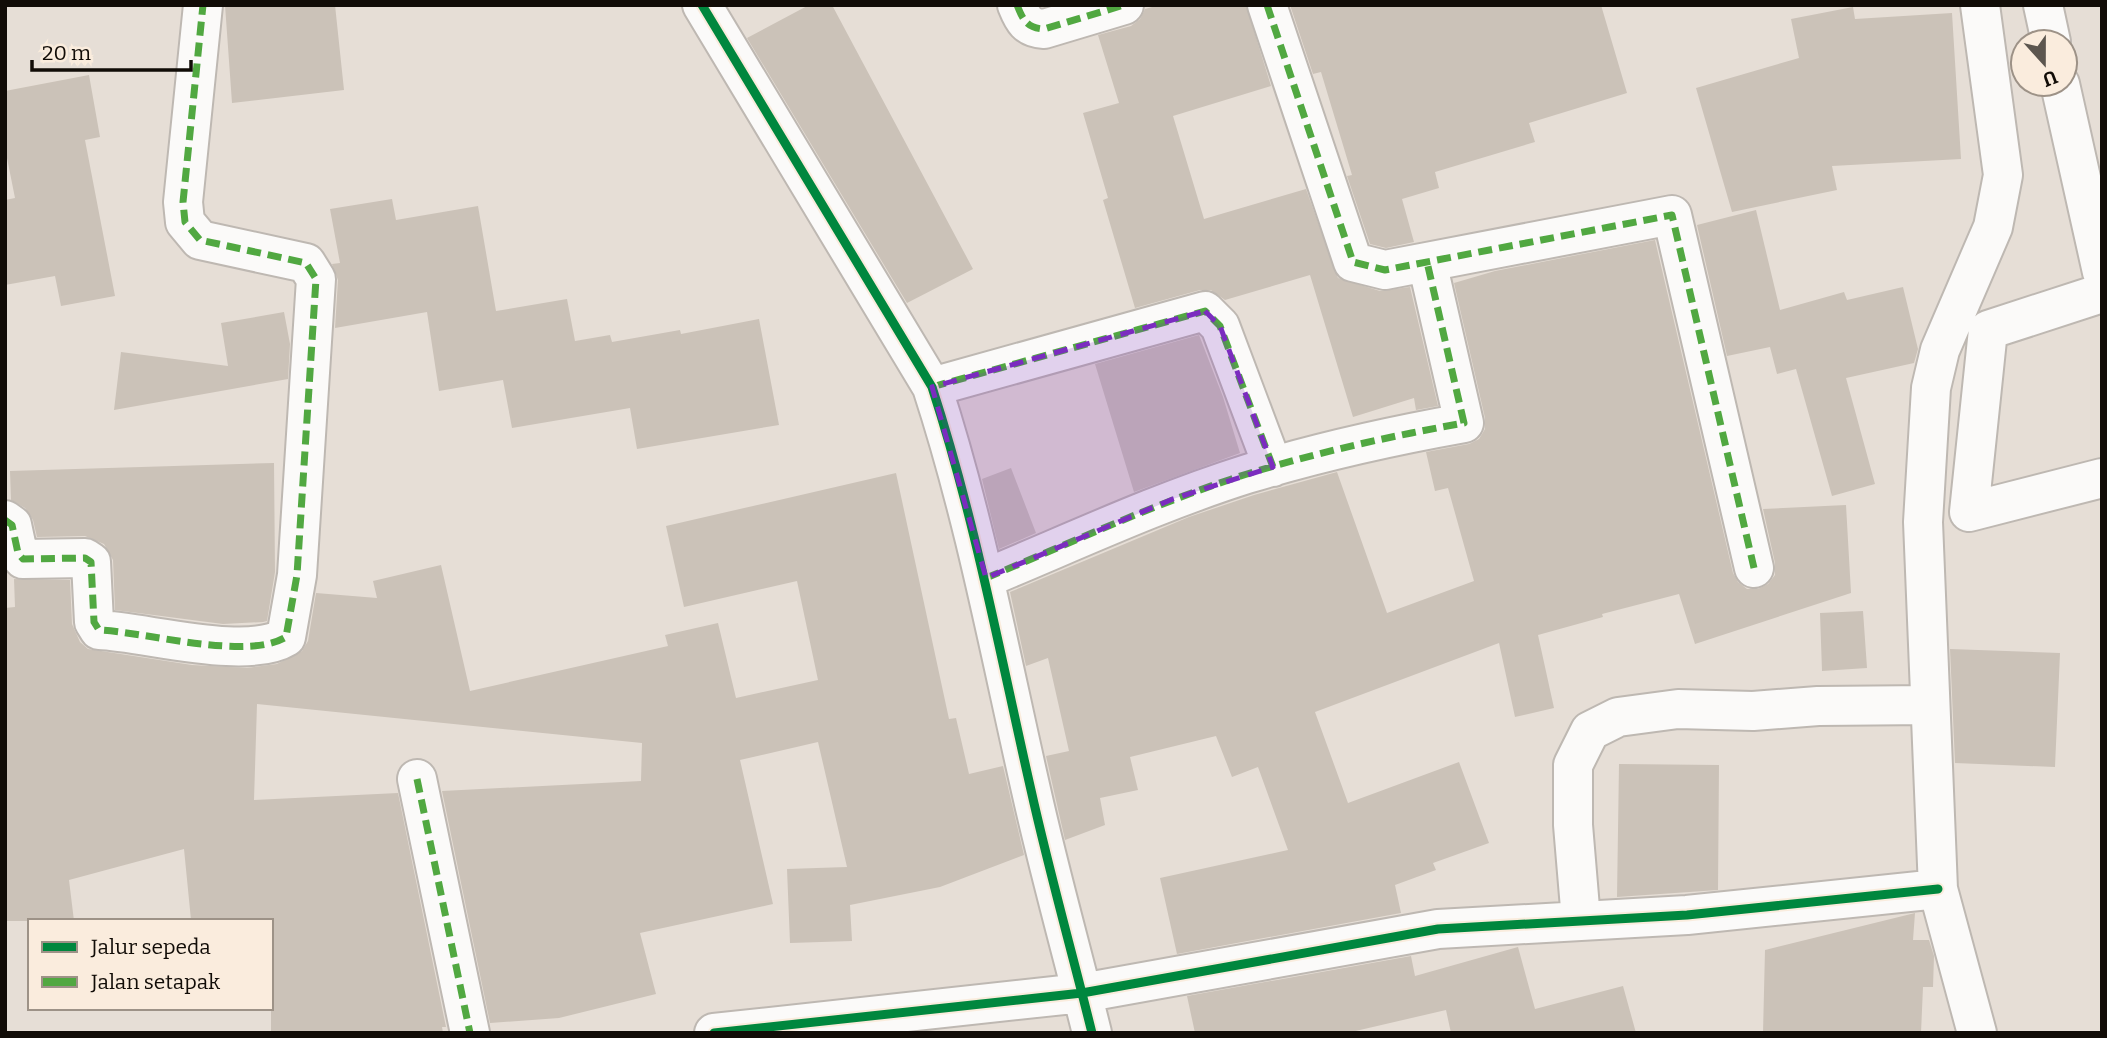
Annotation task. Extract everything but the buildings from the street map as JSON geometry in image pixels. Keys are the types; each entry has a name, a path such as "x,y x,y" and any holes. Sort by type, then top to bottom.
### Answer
{"street":[{"path":"5,520 12,525 18,553 23,559 85,558 91,562 94,622 99,629 200,644 244,646 277,643 286,637 297,575 316,279 306,263 201,240 185,222 183,202 203,5"},
{"path":"702,5 932,387 953,452 986,578 1031,791 1092,1033"},
{"path":"1017,5 1026,24 1032,29 1044,29 1124,5"},
{"path":"1267,5 1353,262 1364,267 1385,270 1672,215 1754,568"},
{"path":"1977,1033 1938,889 1923,522 1931,388 1940,350 1993,228 2003,175 1980,5"},
{"path":"2043,5 2048,28"},
{"path":"2063,98 2102,272"},
{"path":"986,578 1173,499 1374,439 1464,423 1427,262"},
{"path":"2102,293 1988,330 1969,512 2102,478"},
{"path":"932,387 1205,311 1220,326 1273,467"},
{"path":"1581,920 1573,825 1573,765 1590,731 1618,717 1678,709 1753,711 1818,706 1930,705"},
{"path":"417,779 470,1033"},
{"path":"714,1033 1082,993 1438,929 1687,915 1938,889"}],"highlighted area":[{"path":"1205,311 1220,326 1273,467 1173,499 986,578 932,387"}],"marked path":[{"path":"5,520 12,525 18,553 23,559 85,558 91,562 94,622 99,630 222,646 269,644 286,637 297,575 316,279 306,263 200,240 185,222 183,202 203,5"},
{"path":"1017,5 1026,22 1033,27 1044,29 1124,5"},
{"path":"1267,5 1353,262 1385,270 1672,215 1754,568"},
{"path":"986,578 1148,510 1247,474 1355,445 1464,423 1427,262"},
{"path":"932,387 1205,311 1220,326 1273,467"},
{"path":"417,779 470,1033"}],"cycle path":[{"path":"702,5 932,387 974,537 1038,820 1092,1033"},
{"path":"714,1033 1082,993 1438,929 1687,915 1938,889"}]}
